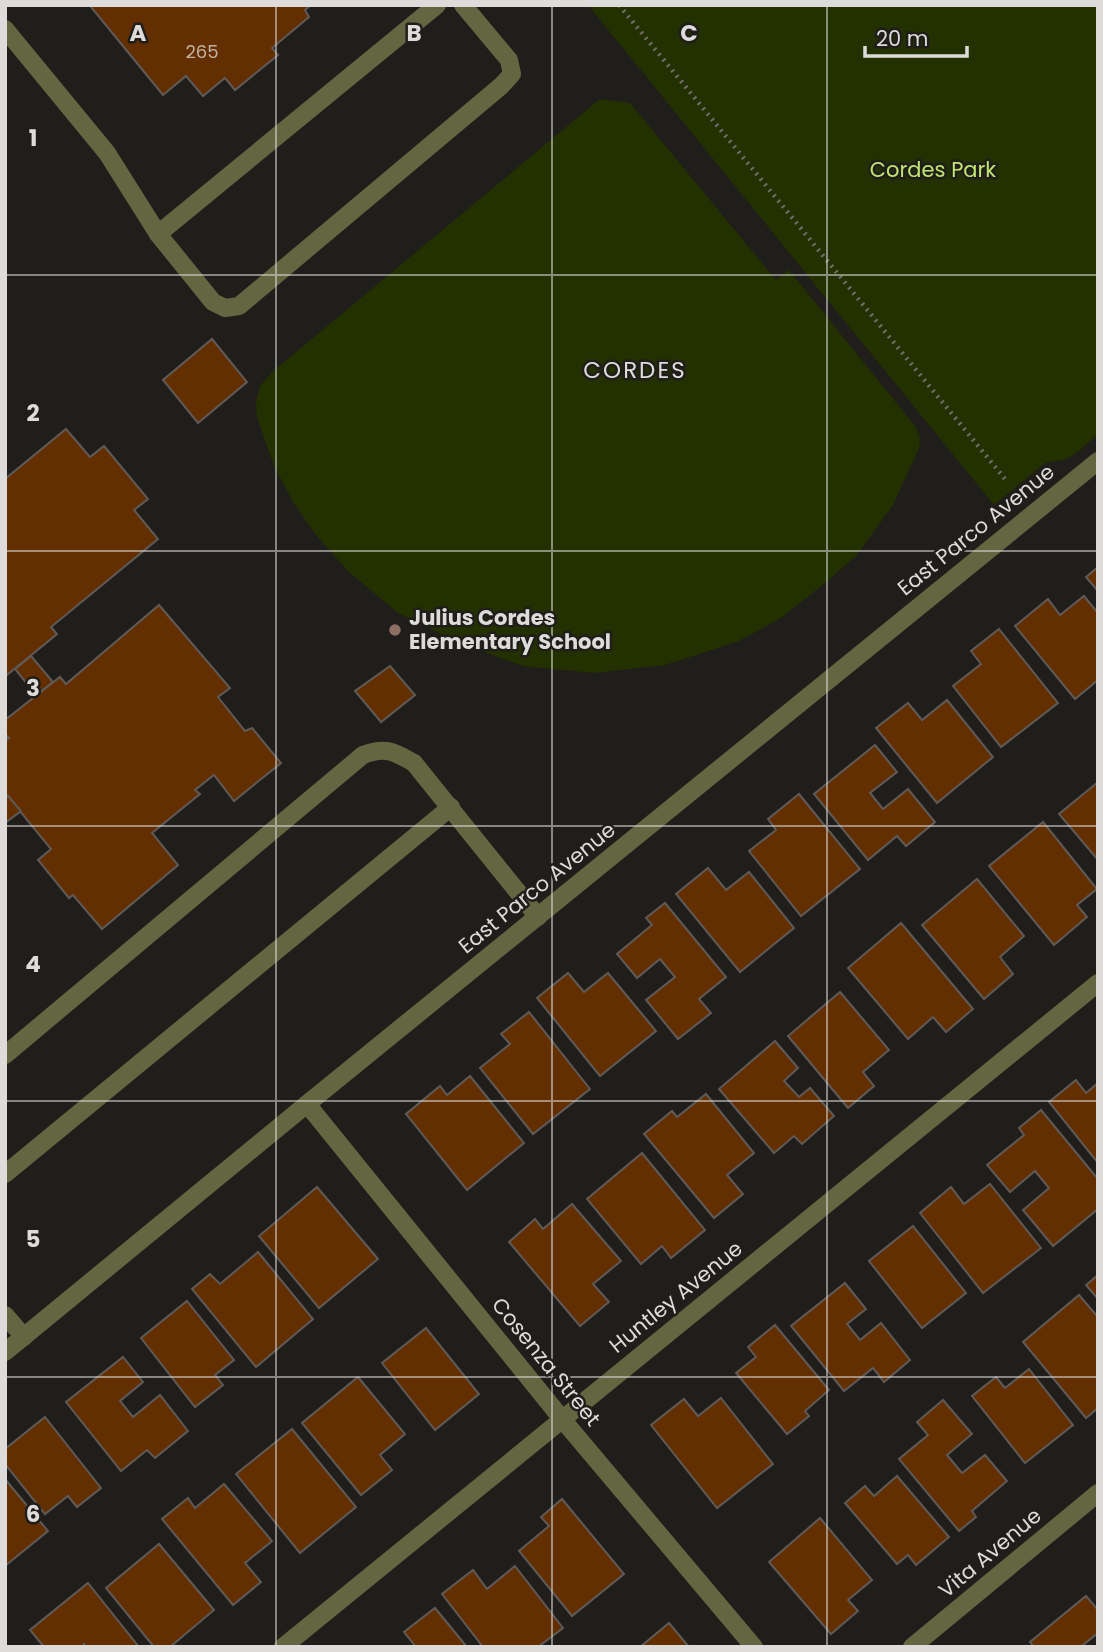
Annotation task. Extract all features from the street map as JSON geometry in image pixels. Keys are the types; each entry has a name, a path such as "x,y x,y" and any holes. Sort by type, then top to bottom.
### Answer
{"street":[{"path":"158,234 437,5"},
{"path":"5,29 107,153 158,234 213,302 225,308 239,306 512,74 509,60 463,5"},
{"name":"East Parco Avenue","path":"5,1352 1098,461"},
{"path":"5,1055 363,755 376,750 391,750 414,763 538,916"},
{"path":"5,1174 451,807"},
{"name":"Huntley Avenue","path":"283,1647 1098,983"},
{"name":"Cosenza Street","path":"307,1104 562,1419 754,1647"},
{"path":"5,1315 23,1337"},
{"name":"Vita Avenue","path":"912,1647 1098,1493"}],"path":[{"path":"619,5 1005,479"}],"green space":[{"name":"Cordes Park","path":"588,5 1098,5 1098,434 1070,457 1044,464 994,505"},
{"path":"600,99 630,103 776,280 789,270 915,426 920,438 919,448 893,505 856,556 781,618 739,641 665,665 594,673 523,666 462,644 398,613 349,572 316,535 293,502 274,466 257,417 256,401 260,386 272,372"}],"building":[{"path":"311,5 305,10 309,17 272,48 278,55 235,90 225,78 203,96 186,76 163,95 91,7"},
{"path":"212,339 247,382 198,423 163,380"},
{"path":"66,429 90,457 104,446 148,499 134,510 158,539 51,627 57,634 7,675 5,479"},
{"path":"1098,567 1098,591 1086,577"},
{"path":"1084,596 1098,613 1098,680 1075,699 1015,626 1048,599 1060,615"},
{"path":"159,605 230,688 218,697 245,731 252,728 281,763 234,801 214,775 195,790 200,794 152,833 178,865 102,929 73,895 69,898 38,860 51,849 5,793 5,741 9,738 5,734 5,720 60,677 66,684"},
{"path":"999,629 1058,703 1001,747 953,686 981,664 971,651"},
{"path":"31,656 53,682 36,695 15,669"},
{"path":"390,666 415,695 381,722 355,691"},
{"path":"947,700 993,757 937,803 876,728 908,703 922,720"},
{"path":"875,745 897,772 870,793 883,809 908,789 935,822 906,846 897,836 868,860 814,794"},
{"path":"1098,782 1098,860 1059,814"},
{"path":"799,794 860,869 801,916 749,851 776,830 768,819"},
{"path":"8,796 21,811 5,823 5,798"},
{"path":"1043,822 1097,889 1077,905 1087,917 1054,945 989,866"},
{"path":"708,868 726,890 749,872 794,928 740,972 676,894"},
{"path":"977,879 1024,936 1000,957 1013,974 984,999 922,925"},
{"path":"665,903 726,977 699,999 711,1013 678,1039 646,1000 675,977 660,959 637,978 617,954 652,925 646,918"},
{"path":"901,923 973,1009 946,1032 933,1017 908,1039 848,968"},
{"path":"568,973 584,992 608,973 656,1031 600,1076 537,998"},
{"path":"840,992 889,1050 863,1072 874,1086 848,1108 788,1036"},
{"path":"529,1012 590,1089 533,1134 480,1068 510,1044 501,1034"},
{"path":"775,1041 798,1068 784,1081 799,1097 810,1088 834,1116 802,1144 794,1136 774,1153 719,1089"},
{"path":"470,1076 524,1143 467,1190 406,1114 440,1086 447,1095"},
{"path":"1076,1080 1086,1093 1098,1083 1098,1163 1049,1102"},
{"path":"706,1094 754,1153 727,1175 743,1194 714,1218 644,1134 672,1111 677,1117"},
{"path":"1041,1110 1098,1179 1098,1209 1053,1246 1023,1210 1049,1188 1035,1171 1010,1192 987,1165 1024,1135 1019,1128"},
{"path":"642,1153 705,1230 671,1258 662,1246 641,1264 587,1199"},
{"path":"990,1184 1041,1248 983,1293 920,1213 951,1187 964,1204"},
{"path":"317,1187 378,1259 319,1308 259,1236"},
{"path":"572,1204 621,1261 593,1284 609,1302 580,1326 509,1242 535,1219 543,1229"},
{"path":"913,1226 966,1293 922,1328 869,1261"},
{"path":"258,1252 313,1319 256,1367 192,1289 210,1274 220,1284"},
{"path":"1098,1275 1098,1299 1086,1285"},
{"path":"845,1283 866,1309 847,1324 860,1340 881,1323 910,1360 884,1382 873,1368 844,1391 791,1326"},
{"path":"1079,1295 1098,1317 1098,1408 1086,1418 1023,1342"},
{"path":"187,1301 234,1360 215,1375 223,1385 195,1407 141,1338"},
{"path":"775,1325 829,1390 805,1411 809,1416 787,1434 736,1373 756,1357 748,1347"},
{"path":"426,1328 479,1394 435,1430 382,1363"},
{"path":"123,1357 143,1382 120,1401 133,1417 160,1395 188,1431 155,1458 147,1450 121,1471 66,1402"},
{"path":"1029,1369 1073,1425 1025,1463 972,1396 996,1377 1005,1388"},
{"path":"358,1377 405,1434 380,1455 392,1470 361,1495 302,1423"},
{"path":"721,1398 773,1464 717,1508 651,1425 684,1399 698,1416"},
{"path":"943,1400 972,1434 947,1455 962,1473 985,1455 1007,1481 972,1511 976,1517 959,1531 899,1459 928,1435 917,1422"},
{"path":"45,1417 101,1488 77,1507 68,1496 45,1514 5,1464 5,1449"},
{"path":"292,1429 356,1507 300,1553 236,1474"},
{"path":"897,1476 949,1537 916,1565 908,1555 897,1564 845,1503 865,1486 874,1496"},
{"path":"5,1479 48,1531 5,1566"},
{"path":"224,1484 272,1541 245,1563 261,1582 233,1605 162,1519 188,1498 195,1508"},
{"path":"562,1499 624,1574 572,1616 519,1551 549,1526 541,1517"},
{"path":"820,1518 872,1580 848,1600 858,1611 831,1634 769,1562"},
{"path":"159,1544 214,1610 170,1647 154,1647 106,1588"},
{"path":"515,1566 563,1628 538,1647 483,1647 442,1594 473,1570 487,1589"},
{"path":"88,1583 139,1647 86,1647 84,1644 82,1647 44,1647 30,1630"},
{"path":"1086,1596 1098,1610 1098,1633 1083,1645 1084,1647 1034,1647 1030,1642"},
{"path":"435,1608 467,1647 416,1647 404,1632"},
{"path":"669,1623 689,1647 640,1647"}],"place":[{"name":"Julius Cordes Elementary School","path":"395,630"}],"district":[{"name":"CORDES","path":"635,370"}]}
